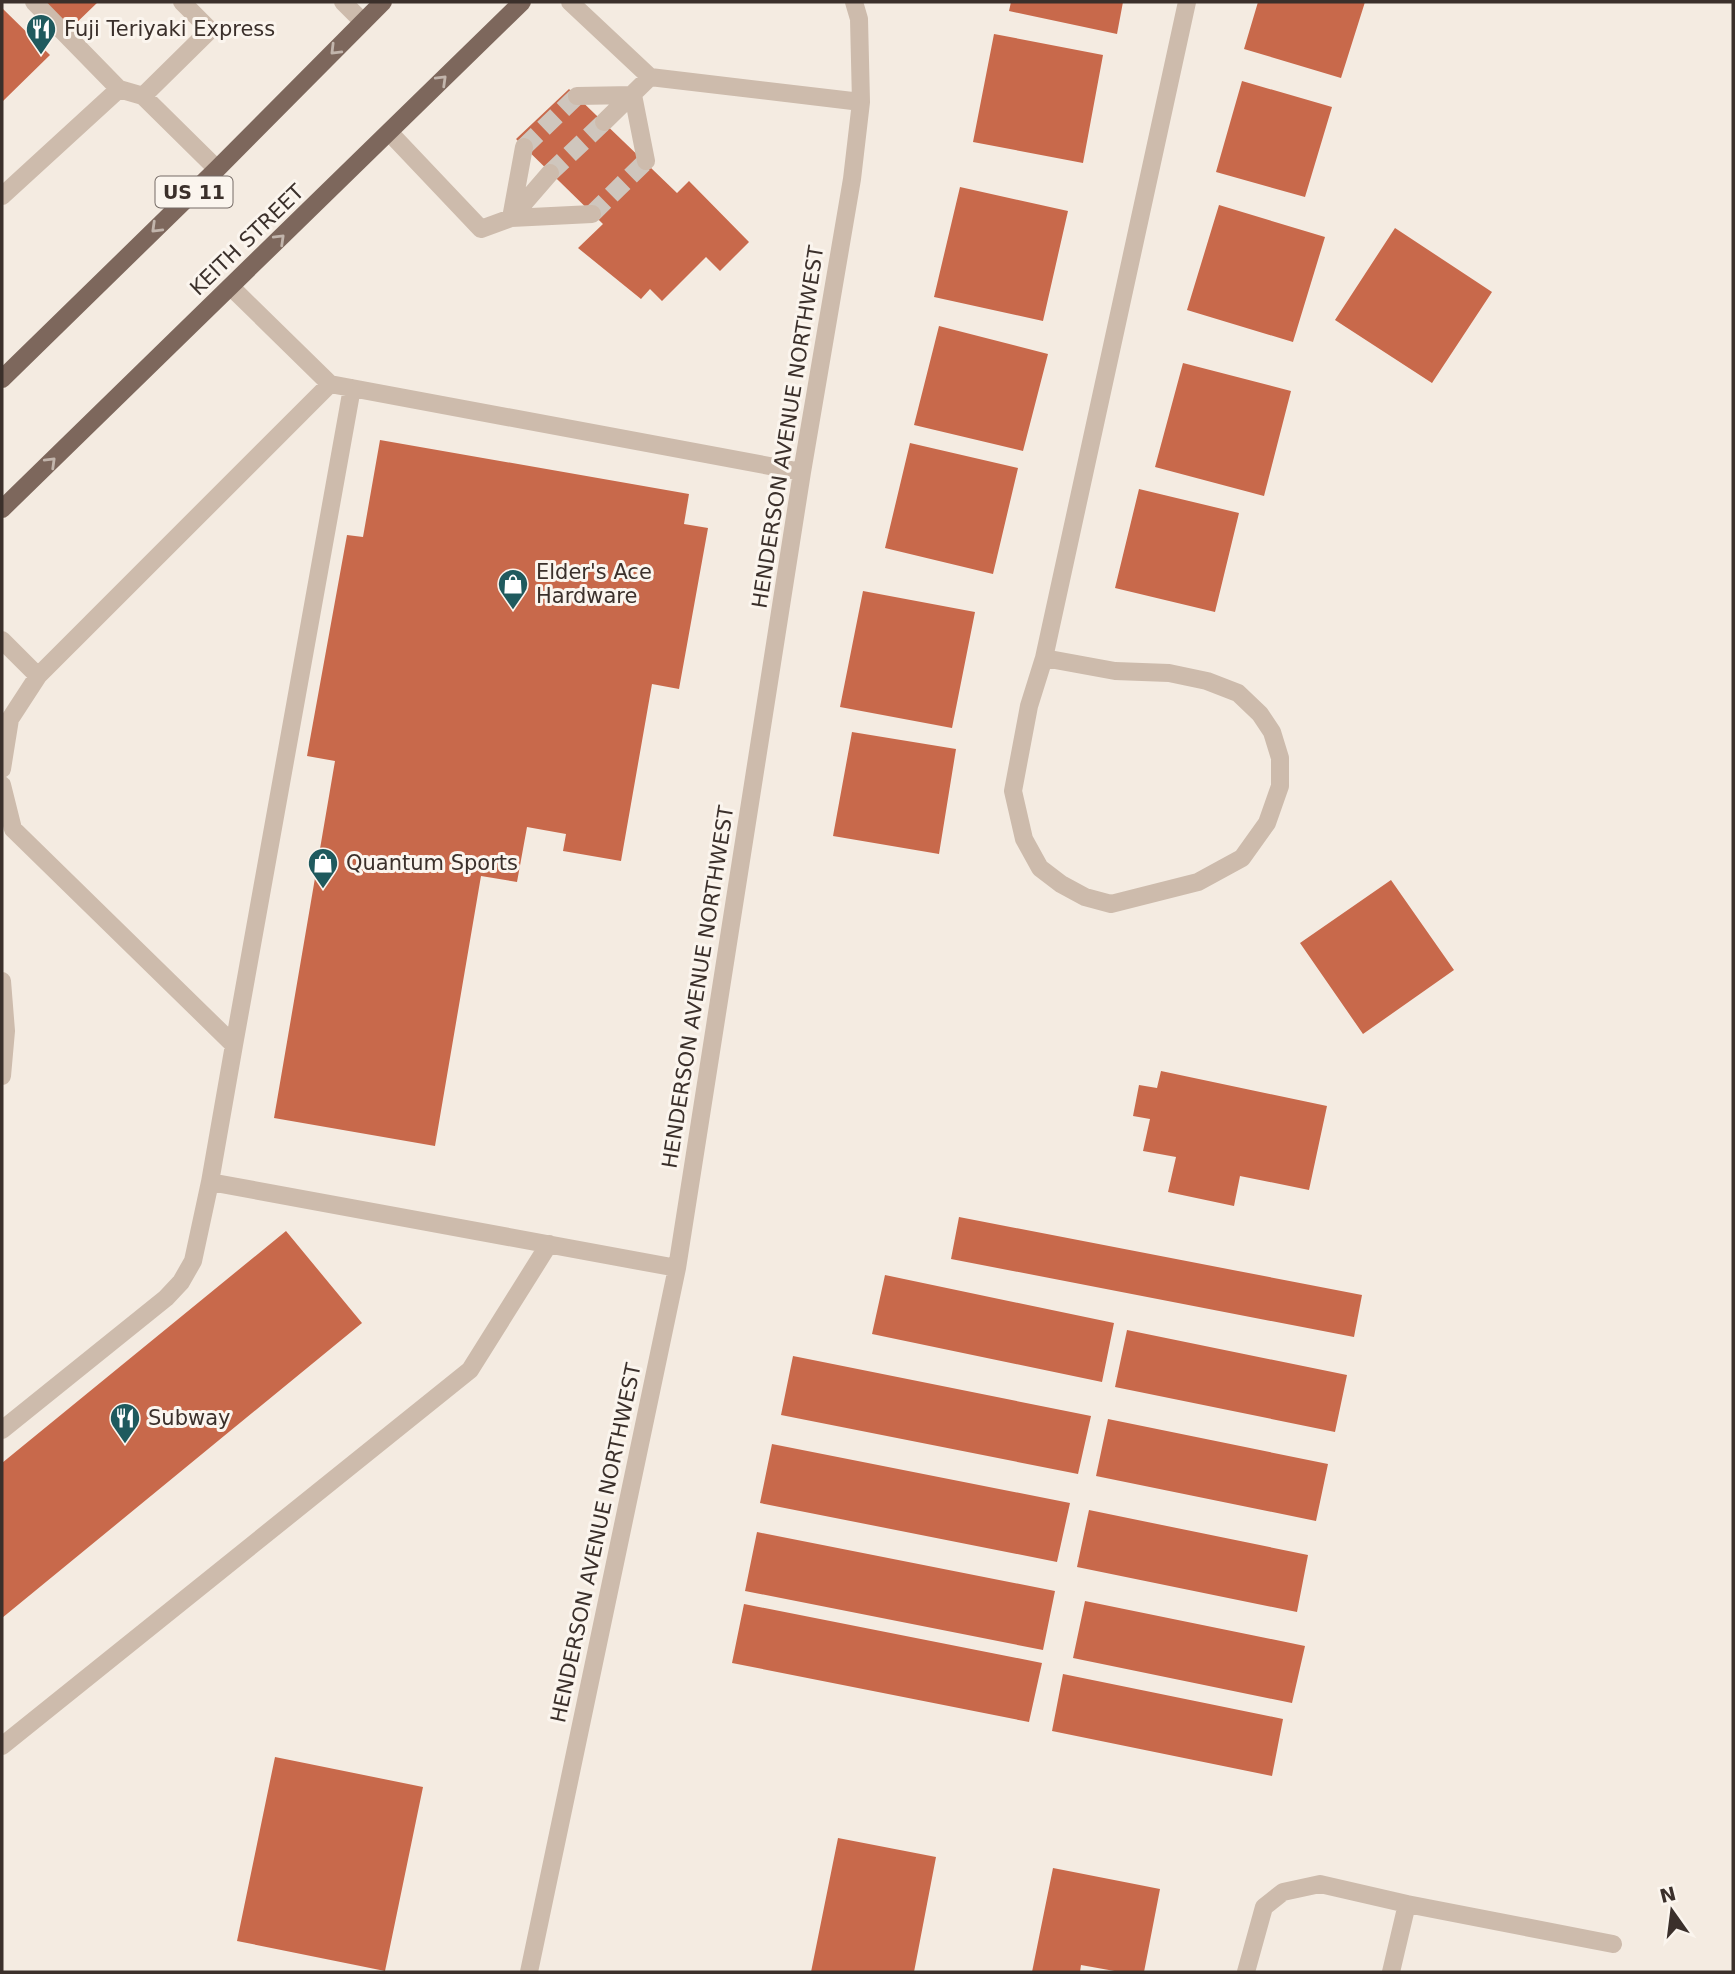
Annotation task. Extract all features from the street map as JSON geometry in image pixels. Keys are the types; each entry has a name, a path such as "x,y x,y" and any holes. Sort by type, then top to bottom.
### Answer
{"main road":[{"name":"US 11","path":"2,379 383,2"},
{"name":"KEITH STREET","path":"2,509 522,2"}],"street":[{"path":"34,2 119,89 144,96 216,169"},
{"path":"144,96 210,30 182,2"},
{"path":"343,2 363,22"},
{"path":"570,2 650,77 861,102"},
{"name":"HENDERSON AVENUE NORTHWEST","path":"529,1972 677,1268 802,472 852,179 861,102 859,19 854,2"},
{"path":"1044,658 1115,671 1169,673 1207,681 1238,692 1253,707 1272,732 1280,758 1280,786 1267,823 1242,858 1198,882 1111,904 1085,897 1040,868 1024,839 1013,791 1029,706 1044,658 1186,2"},
{"path":"604,122 650,77"},
{"path":"2,196 119,89"},
{"path":"577,96 633,95"},
{"path":"633,95 646,161"},
{"path":"389,132 481,229 511,218 592,214"},
{"path":"511,218 524,148"},
{"path":"511,218 551,173"},
{"path":"231,287 330,384 802,472"},
{"path":"2,769 6,725 38,676 330,384"},
{"path":"2,1430 166,1298 181,1282 192,1261 210,1182 352,388"},
{"path":"2,640 38,676"},
{"path":"2,785 13,829 234,1045"},
{"path":"2,981 6,1031 2,1076"},
{"path":"210,1182 677,1268"},
{"path":"2,1746 470,1370 549,1244"},
{"path":"1246,1972 1264,1907 1283,1892 1320,1884 1407,1904 1613,1944"},
{"path":"1391,1972 1407,1904"}],"building":[{"path":"40,2 98,2 69,30"},
{"path":"1011,2 1123,2 1117,34 1009,11"},
{"path":"1258,2 1365,2 1341,78 1244,49"},
{"path":"2,8 50,55 2,102"},
{"path":"994,34 1103,55 1083,163 973,142"},
{"path":"1242,81 1332,107 1305,197 1216,172"},
{"path":"569,89 677,193 689,181 749,242 720,271 706,257 662,301 650,289 641,299 578,248 603,224 516,139"},
{"path":"960,187 1068,211 1043,321 934,297"},
{"path":"1219,205 1325,237 1293,342 1187,310"},
{"path":"1395,228 1492,292 1432,383 1335,320"},
{"path":"939,326 1048,354 1023,451 914,425"},
{"path":"1183,363 1291,391 1264,496 1155,467"},
{"name":"Elder's Ace Hardware","path":"380,440 689,494 684,524 708,528 679,689 652,684 621,861 563,851 566,834 527,827 517,882 481,876 435,1146 274,1118 335,761 307,756 347,535 363,537"},
{"path":"910,443 1018,468 993,574 885,548"},
{"path":"1139,489 1239,513 1215,612 1115,588"},
{"path":"863,591 975,612 952,728 840,707"},
{"path":"852,732 956,749 939,854 833,836"},
{"path":"1391,880 1454,970 1363,1034 1300,943"},
{"path":"1161,1071 1327,1106 1309,1190 1240,1176 1234,1206 1168,1192 1176,1157 1143,1151 1150,1119 1133,1116 1139,1085 1157,1088"},
{"path":"959,1217 1362,1295 1354,1337 951,1259"},
{"path":"286,1231 362,1323 2,1618 2,1463"},
{"path":"885,1275 1114,1323 1102,1382 872,1334"},
{"path":"1127,1330 1347,1375 1335,1432 1115,1387"},
{"path":"793,1356 1091,1416 1078,1474 781,1415"},
{"path":"1108,1419 1328,1464 1316,1521 1096,1476"},
{"path":"772,1444 1070,1503 1057,1562 760,1503"},
{"path":"1089,1510 1308,1555 1297,1612 1077,1567"},
{"path":"757,1532 1055,1591 1043,1650 745,1591"},
{"path":"1085,1601 1305,1646 1292,1703 1073,1658"},
{"path":"744,1604 1042,1663 1029,1722 732,1663"},
{"path":"1063,1674 1283,1719 1272,1776 1052,1731"},
{"path":"275,1757 423,1787 385,1971 237,1941"},
{"path":"838,1838 936,1857 914,1972 811,1972"},
{"path":"1053,1868 1160,1889 1144,1972 1120,1972 1081,1965 1080,1972 1032,1972"}],"tunnel":[{"path":"524,147 577,96"},
{"path":"550,173 604,122"},
{"path":"592,214 646,161"}],"place":[{"name":"Fuji Teriyaki Express","path":"41,56"},
{"name":"Elder's Ace Hardware","path":"513,611"},
{"name":"Quantum Sports","path":"323,890"},
{"name":"Subway","path":"125,1445"}]}
